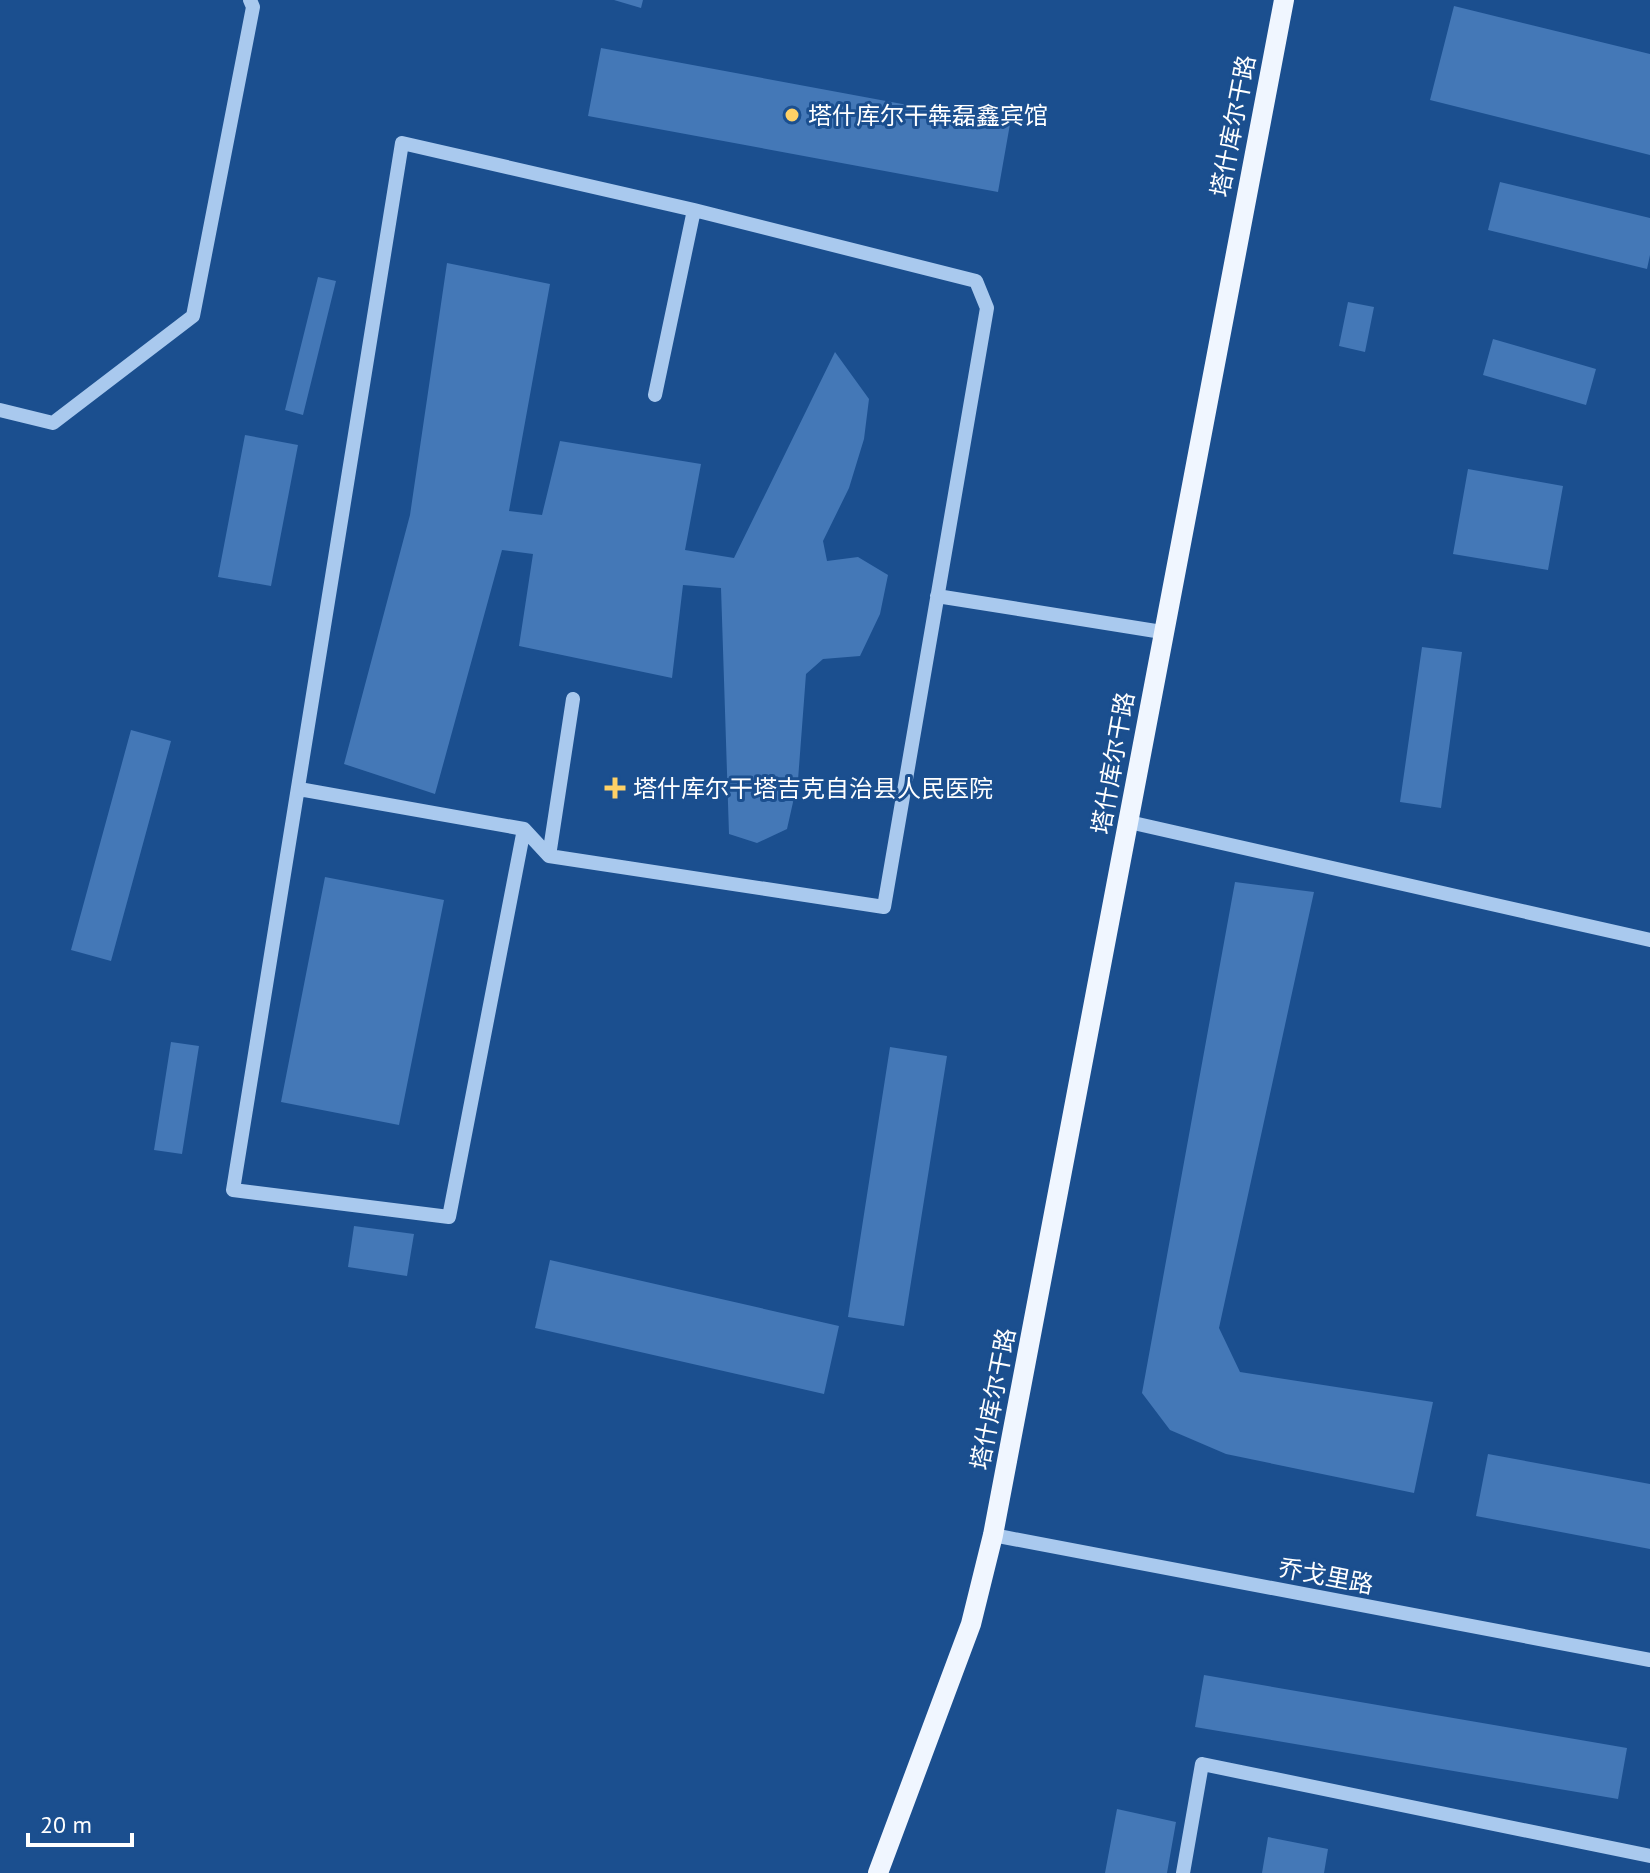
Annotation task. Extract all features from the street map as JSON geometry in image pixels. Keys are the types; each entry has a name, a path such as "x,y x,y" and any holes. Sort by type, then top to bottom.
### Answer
{"main road":[{"name":"塔什库尔干路","path":"878,1873 971,1624 993,1535 1284,0"}],"street":[{"path":"0,410 53,423 193,316 253,7 250,0"},
{"path":"299,789 524,829 549,856 884,907 987,308 976,281 694,210 402,143 233,1190 449,1217 524,829"},
{"path":"655,395 694,210"},
{"path":"937,596 1162,632"},
{"path":"549,856 573,699"},
{"path":"1129,822 1650,940"},
{"name":"乔戈里路","path":"993,1535 1650,1660"},
{"path":"1183,1873 1202,1764 1650,1856"}],"building":[{"path":"614,0 643,0 641,8"},
{"path":"1454,6 1650,54 1650,155 1430,100"},
{"path":"601,48 1010,124 998,192 588,116"},
{"path":"1500,182 1650,218 1647,269 1488,230"},
{"path":"447,263 550,284 509,511 542,515 560,441 701,464 685,550 734,558 835,352 869,399 864,439 849,488 823,541 827,561 858,557 888,575 880,614 860,656 823,659 806,674 798,780 787,829 757,843 729,834 721,588 683,585 672,678 519,646 533,554 502,550 435,794 344,764 410,515"},
{"path":"318,277 336,281 303,415 285,410"},
{"path":"1348,302 1374,307 1365,352 1339,346"},
{"path":"1493,339 1596,369 1586,405 1483,375"},
{"path":"245,435 298,445 271,586 218,577"},
{"path":"1468,469 1563,486 1548,570 1453,554"},
{"path":"1422,647 1462,652 1441,808 1400,802"},
{"path":"131,730 171,741 111,961 71,950"},
{"path":"325,877 444,900 399,1125 281,1102"},
{"path":"1235,882 1314,892 1219,1328 1240,1372 1433,1402 1414,1493 1226,1454 1170,1430 1142,1393"},
{"path":"171,1042 199,1046 182,1154 154,1150"},
{"path":"890,1047 947,1056 904,1326 848,1317"},
{"path":"354,1226 414,1234 407,1276 348,1267"},
{"path":"550,1260 839,1326 824,1394 535,1328"},
{"path":"1488,1454 1650,1484 1650,1549 1476,1516"},
{"path":"1204,1675 1627,1748 1618,1799 1195,1727"},
{"path":"1117,1809 1176,1822 1167,1873 1105,1873"},
{"path":"1268,1837 1328,1849 1324,1873 1262,1873"}],"place":[{"name":"塔什库尔干犇磊鑫宾馆","path":"792,115"},
{"name":"塔什库尔干塔吉克自治县人民医院","path":"615,788"}]}
